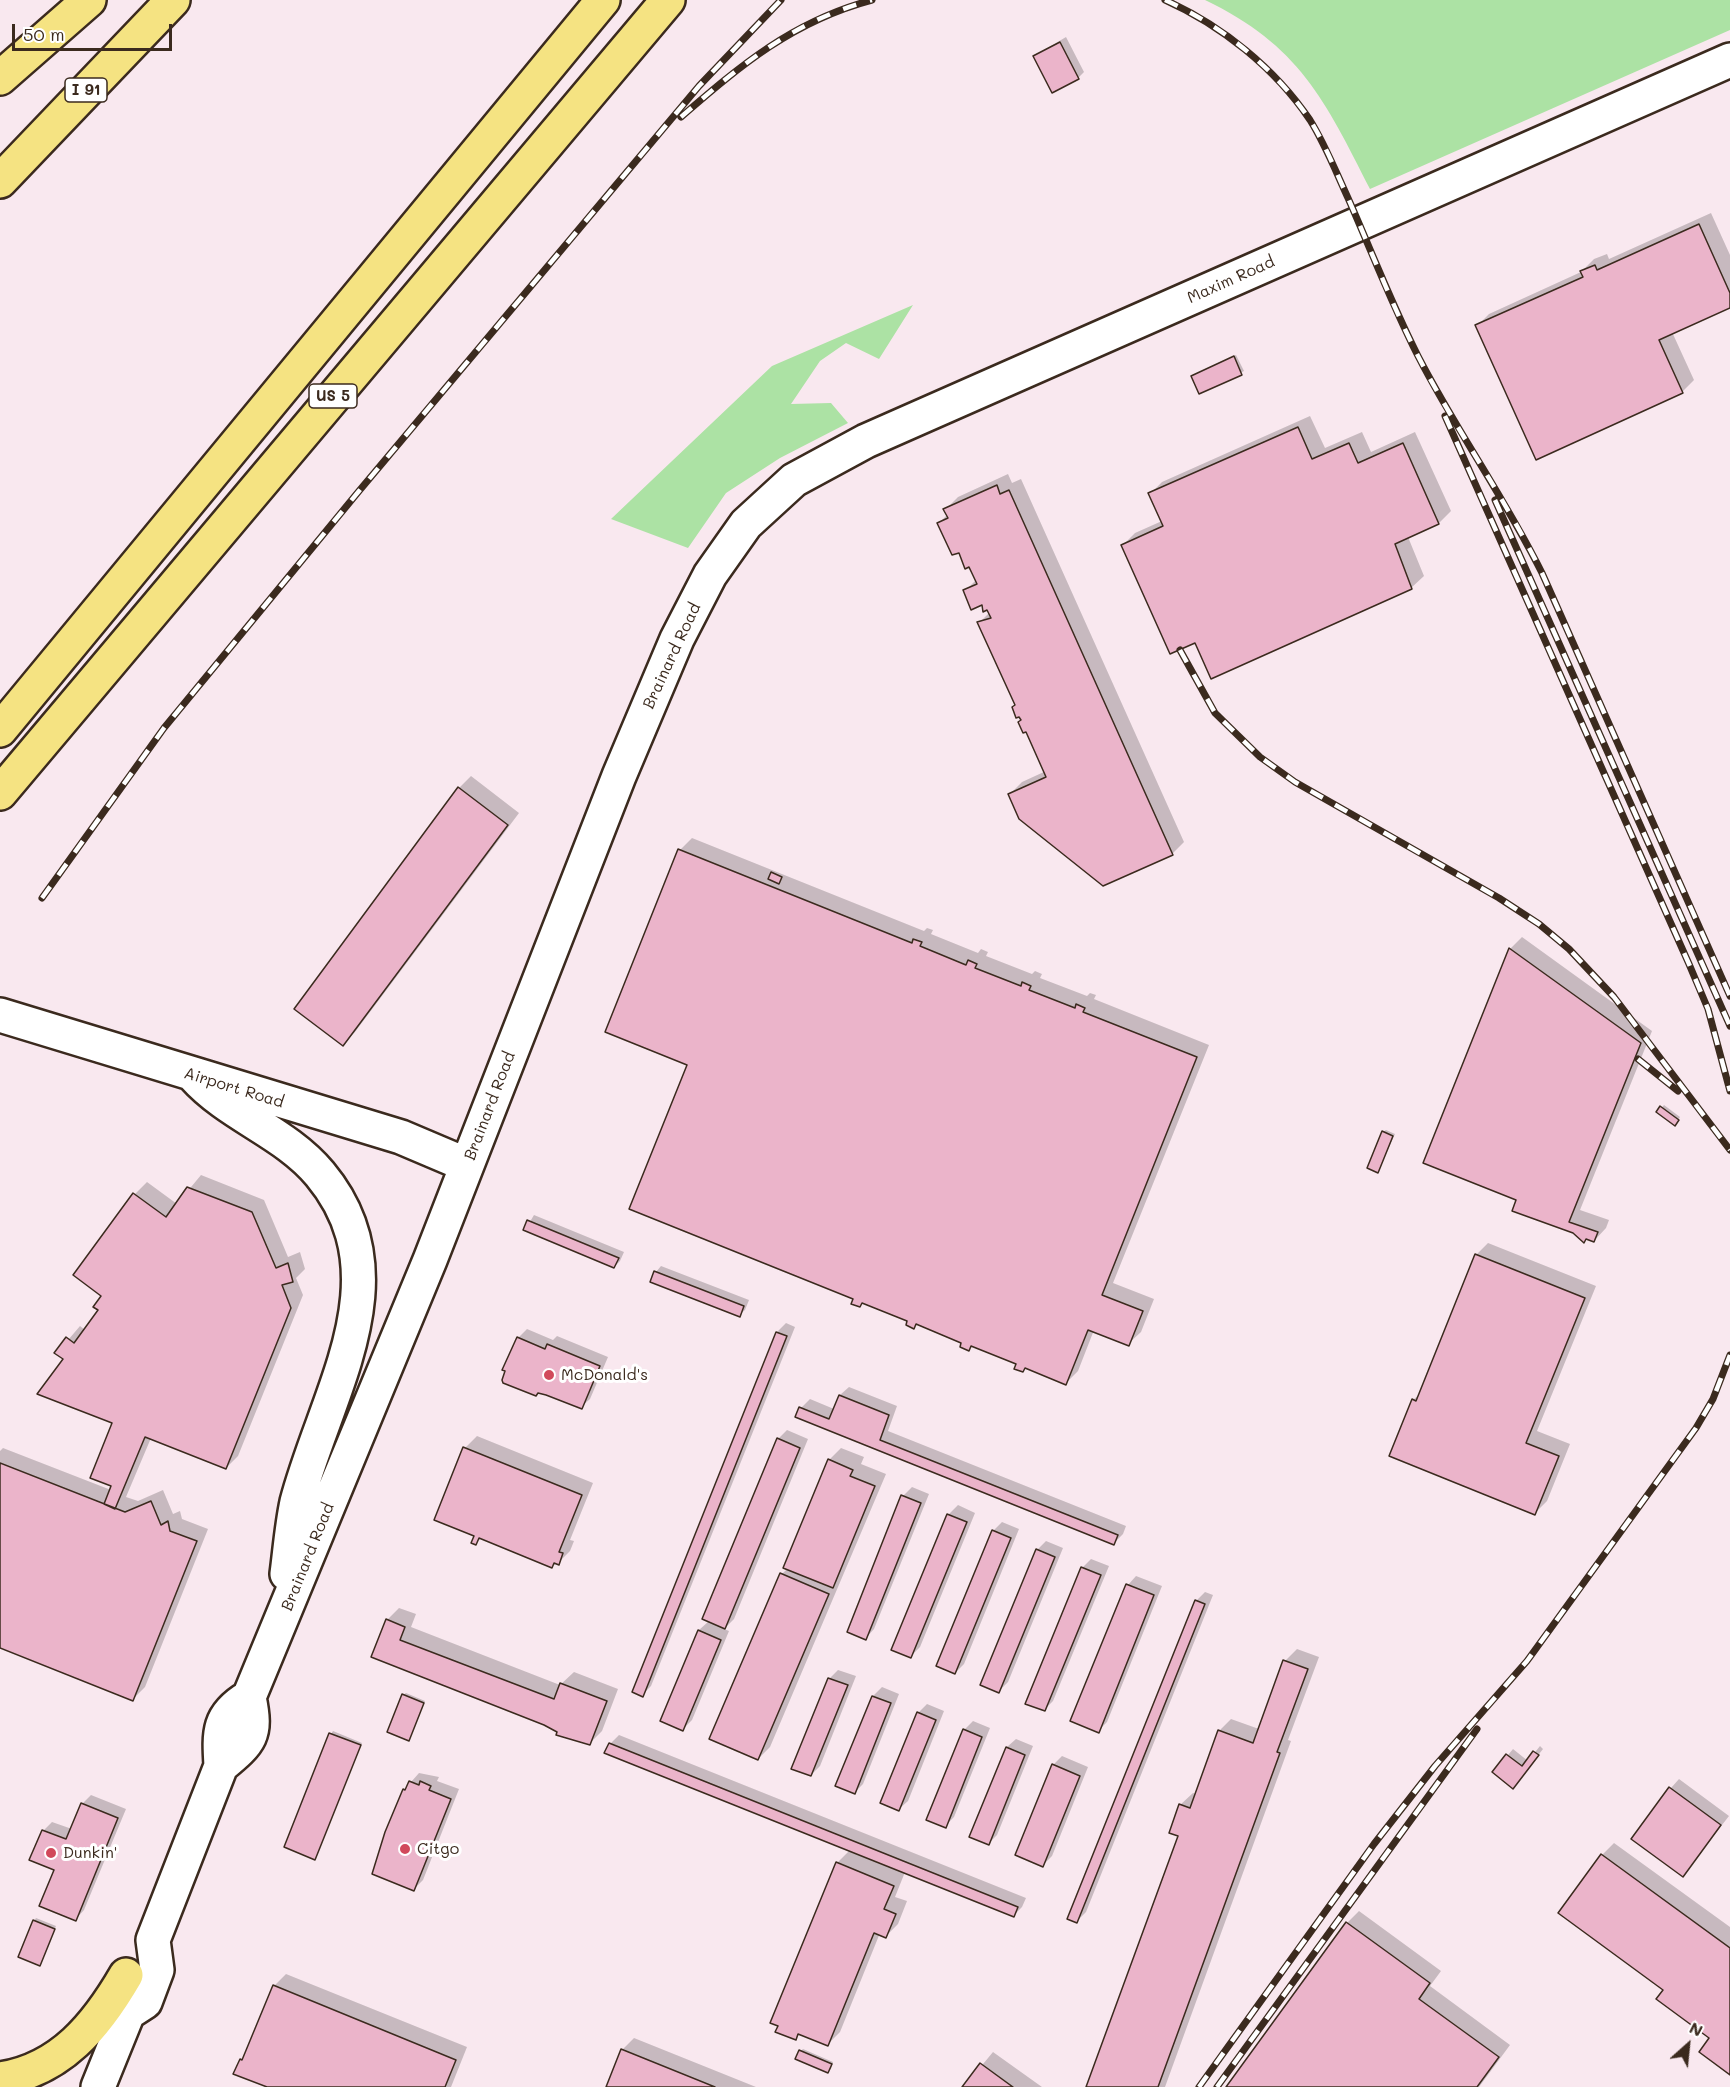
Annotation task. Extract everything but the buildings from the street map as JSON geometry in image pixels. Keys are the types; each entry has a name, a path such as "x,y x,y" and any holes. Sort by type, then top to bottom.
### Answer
{"highway":[{"path":"0,65 58,0"},
{"path":"0,78 89,0"},
{"name":"I 91","path":"0,181 173,0"},
{"name":"US 5","path":"0,730 603,0"},
{"name":"US 5","path":"0,793 668,0"},
{"path":"0,2079 40,2068 66,2052 101,2015 126,1975"}],"main road":[{"name":"Maxim Road","path":"746,524 794,480 866,441 1730,60"},
{"name":"Brainard Road","path":"98,2087 128,2013 145,2002 157,1970 153,1941 221,1766 219,1737 230,1708 249,1697 467,1165 620,776 677,639 710,575 746,524"},
{"name":"Airport Road","path":"0,1015 194,1076 401,1137 467,1165"},
{"path":"194,1076 233,1110 287,1144 314,1167 341,1206 357,1255 359,1288 355,1323 297,1503 279,1625"},
{"name":"Brainard Road","path":"128,2013 122,1990 126,1975 135,1952 153,1941"}],"green space":[{"path":"1205,0 1730,0 1730,30 1370,189 1323,102 1287,56 1237,17"},
{"path":"913,305 879,359 846,343 820,361 791,404 831,403 848,423 780,458 726,493 688,548 611,519 772,366"}],"railway":[{"path":"42,898 164,728 359,491 699,86 781,0"},
{"path":"681,117 769,47 817,20 872,0"},
{"path":"1165,0 1206,22 1245,50 1280,83 1310,120 1335,168 1418,356 1542,573 1730,996"},
{"path":"1445,416 1689,964 1708,1009 1730,1091"},
{"path":"1495,500 1730,1026"},
{"path":"1180,650 1215,713 1260,757 1295,782 1499,898 1539,924 1569,949 1614,997 1730,1150"},
{"path":"1638,1059 1678,1091"},
{"path":"1199,2087 1374,1844 1435,1766 1527,1661 1696,1428 1713,1399 1730,1355"},
{"path":"1217,2087 1477,1729"}],"place":[{"name":"McDonald's","path":"549,1375"},
{"name":"Citgo","path":"405,1849"},
{"name":"Dunkin'","path":"51,1853"}]}
